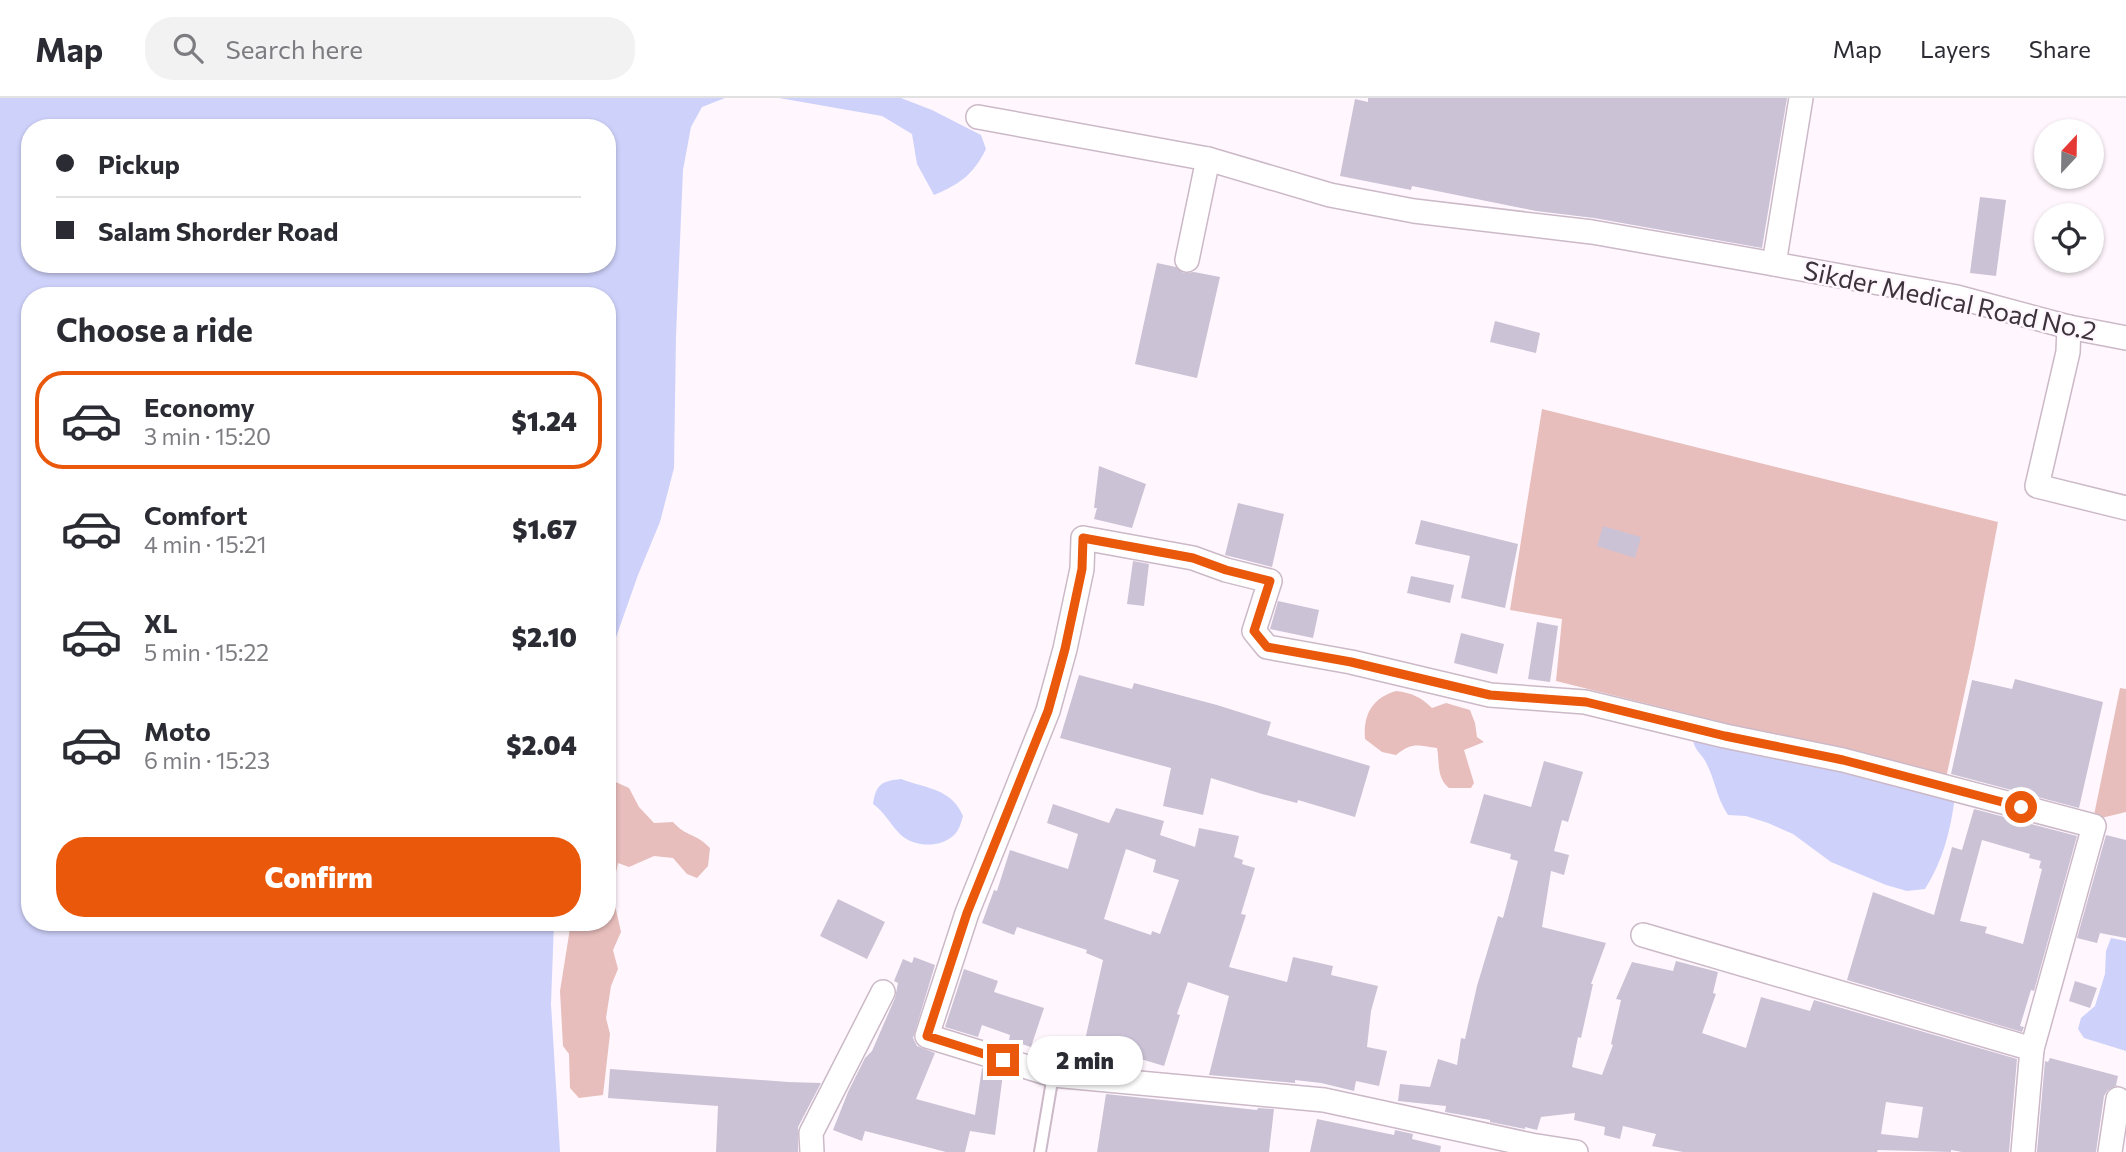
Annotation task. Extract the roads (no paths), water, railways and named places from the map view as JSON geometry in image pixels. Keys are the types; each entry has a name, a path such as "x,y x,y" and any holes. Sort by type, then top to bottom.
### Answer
{"street":[{"path":"1774,264 1801,98"},
{"name":"Sikder Medical Road No.2","path":"978,117 1208,159 1330,195 1414,211 1592,232 1774,264 1957,298 2069,327 2126,338"},
{"path":"1187,260 1208,159"},
{"path":"2069,327 2068,352 2037,486 2126,508"},
{"path":"1576,1152 1530,1149 1324,1100 1053,1075 927,1036 967,913 1048,711 1082,569 1083,538 1193,558 1270,581 1254,631 1267,647 1351,662 1490,695 1586,702 1725,736 1843,760 2094,826 2032,1049 2023,1152"},
{"path":"1643,935 2032,1049"},
{"path":"812,1152 811,1133 883,992"},
{"path":"2110,1152 2118,1099"}],"lane":[{"path":"1040,1152 1053,1075"}],"water":[{"path":"0,98 725,98 702,107 691,127 683,170 674,468 660,522 616,637 616,287 21,287 21,931 554,931 551,1004 560,1152 0,1152"},
{"path":"779,98 901,98 932,110 981,135 986,149 965,178 934,195 917,164 912,134 882,116"},
{"path":"1701,738 1955,796 1945,844 1925,889 1907,891 1886,885 1831,862 1793,834 1746,816 1728,815 1708,766 1694,745 1693,740"},
{"path":"901,779 937,791 952,800 963,816 953,836 940,843 925,845 910,841 898,832 873,804 881,785"},
{"path":"2111,938 2126,941 2126,1051 2084,1038 2078,1029 2081,1018 2095,1006 2105,974 2106,951"}]}
